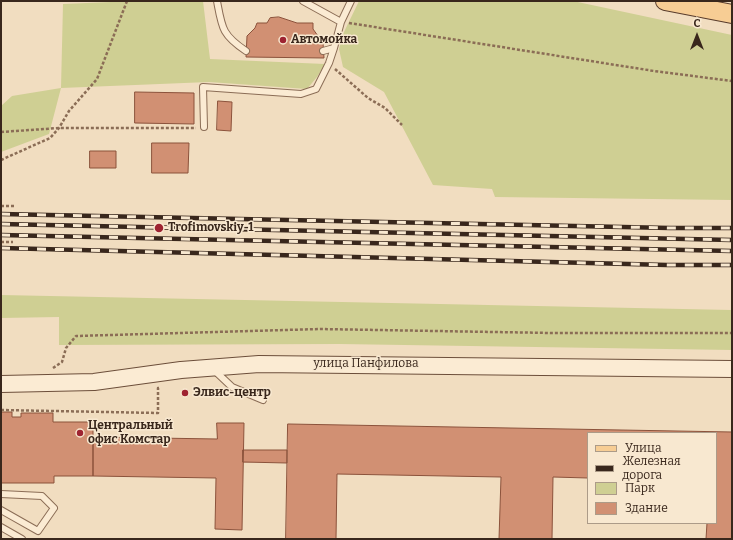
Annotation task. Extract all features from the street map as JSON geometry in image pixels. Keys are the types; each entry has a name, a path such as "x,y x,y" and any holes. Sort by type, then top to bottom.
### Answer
{"main road":[{"path":"665,1 732,14"},
{"name":"улица Панфилова","path":"1,384 94,382 211,368 267,364 732,369"}],"lane":[{"path":"217,1 222,28 231,41 246,50"},
{"path":"303,1 341,22"},
{"path":"204,127 203,87 301,94 316,89 329,63 341,22 351,1"},
{"path":"323,51 334,48"},
{"path":"211,368 232,387 264,400"},
{"path":"1,494 42,496 54,508 38,531 1,510"},
{"path":"1,527 22,539"}],"path":[{"path":"1,160 50,138 60,128 69,111 97,79 127,1"},
{"path":"341,22 654,71 732,81"},
{"path":"329,63 368,98 385,108 402,125"},
{"path":"1,132 60,128 85,130 204,127"},
{"path":"1,206 14,206"},
{"path":"1,242 13,242"},
{"path":"62,362 66,348 76,336 320,329 552,333 732,333"},
{"path":"1,410 158,413 158,399"}],"green space":[{"path":"135,1 203,1 210,59 325,64 307,89 209,82 61,88 63,4"},
{"path":"359,1 573,1 732,35 732,200 495,197 492,189 433,185 384,92 343,67 339,49 344,32"},
{"path":"61,88 49,134 1,152 1,106 12,96"},
{"path":"1,295 732,310 732,350 339,344 59,345 59,317 1,318"}],"building":[{"name":"Автомойка","path":"279,17 297,23 313,23 313,29 323,43 324,58 246,57 247,36 255,28 257,23 267,23 270,18"},
{"path":"135,92 194,93 194,124 135,123"},
{"path":"218,101 232,102 231,131 217,130"},
{"path":"152,143 189,143 188,173 152,173"},
{"path":"90,151 116,151 116,168 90,168"},
{"path":"1,412 12,412 12,417 21,417 21,413 53,413 53,422 93,422 93,476 54,476 54,483 1,483"},
{"path":"217,423 244,423 242,530 215,529 216,478 93,476 93,437 217,439"},
{"path":"288,424 732,432 732,539 706,539 707,524 717,524 717,432 587,432 587,478 553,477 552,539 499,539 501,477 337,474 336,539 286,539"},
{"path":"243,450 287,450 287,463 243,462"}],"railway":[{"path":"1,214 732,228"},
{"path":"1,224 732,240"},
{"path":"1,235 732,251"},
{"path":"1,248 667,265 732,265"}],"place":[{"name":"Автомойка","path":"283,40"},
{"name":"Trofimovskiy-1","path":"159,228"},
{"name":"Элвис-центр","path":"185,393"},
{"name":"Центральный офис Комстар","path":"80,433"}]}
